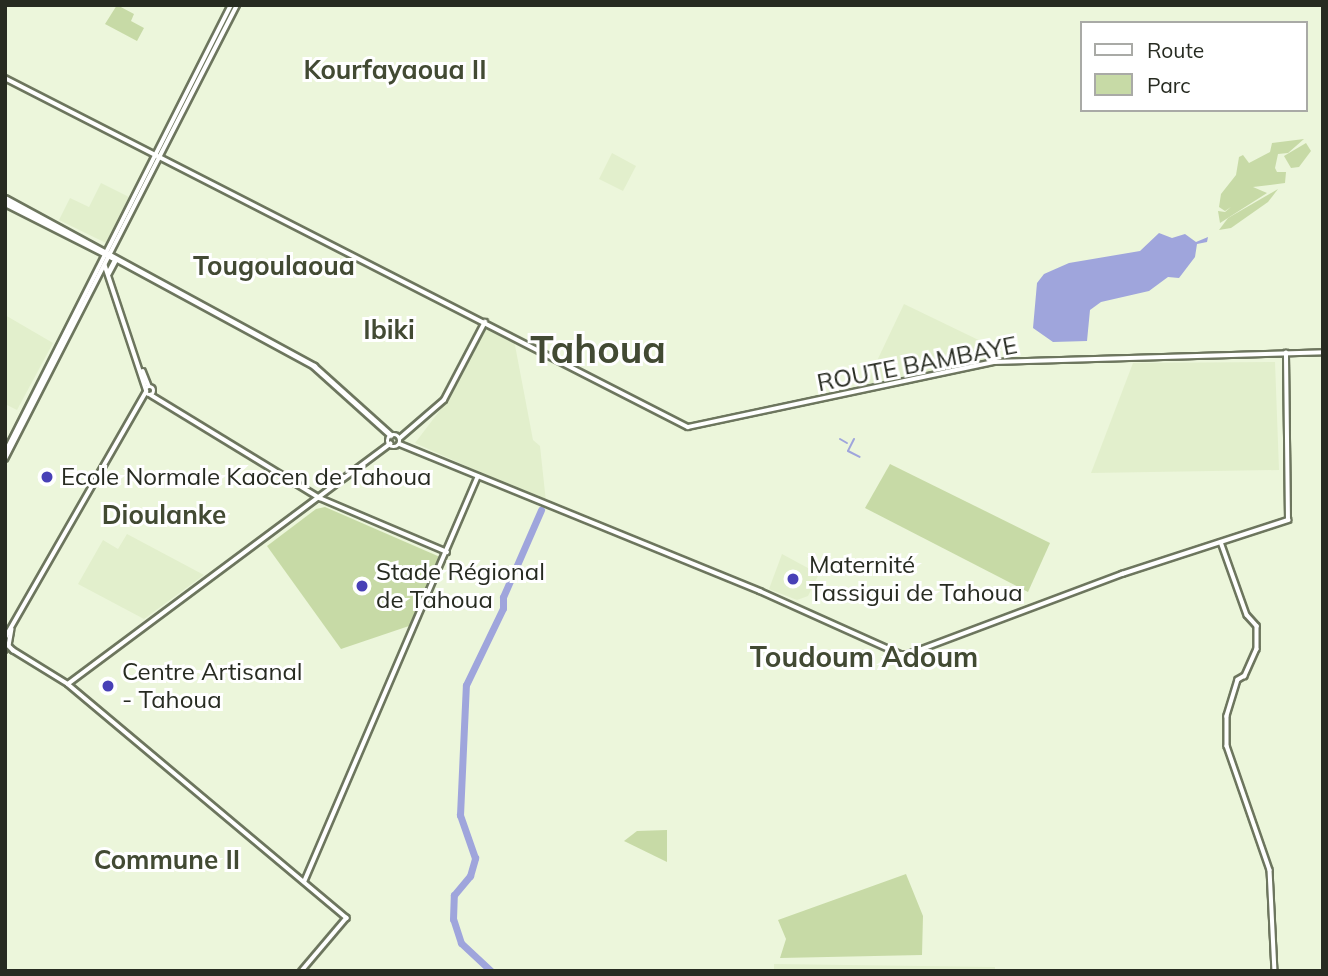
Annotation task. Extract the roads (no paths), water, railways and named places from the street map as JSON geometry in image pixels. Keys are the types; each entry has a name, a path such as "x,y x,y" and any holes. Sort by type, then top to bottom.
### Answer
{"main road":[{"path":"5,201 120,260 314,366 391,435"},
{"path":"108,273 110,264 120,260"}],"street":[{"path":"157,155 231,5"},
{"path":"5,453 106,253 237,5"},
{"path":"5,78 485,322 444,400 400,438 400,444"},
{"path":"5,459 104,262 106,253"},
{"path":"104,262 149,390 159,399 320,498 447,552"},
{"name":"ROUTE BAMBAYE","path":"485,322 688,427 995,362 1323,352"},
{"path":"68,684 390,444 400,444 760,591 900,654 1288,520 1286,353"},
{"path":"142,369 149,390"},
{"path":"7,648 5,639 149,390 158,380"},
{"path":"390,444 391,435 400,438"},
{"path":"304,882 478,477"},
{"path":"1221,542 1247,615 1257,626 1257,649 1245,676 1238,680 1227,716 1227,746 1270,870 1275,971"},
{"path":"7,648 12,629"},
{"path":"7,648 68,684 347,918 302,971"}],"water":[{"path":"1159,233 1172,238 1185,234 1196,242 1208,237 1207,242 1197,244 1195,257 1179,278 1168,277 1149,291 1101,302 1090,310 1087,341 1053,342 1033,328 1037,283 1044,274 1069,263 1140,251"}],"waterway":[{"path":"840,439 847,443"},
{"path":"854,439 848,451 860,457"},
{"path":"491,971 461,943 453,919 454,895 470,876 475,858 460,815 466,685 503,608 503,597 541,510"}],"place":[{"name":"Ecole Normale Kaocen de Tahoua","path":"47,477"},
{"name":"Maternité Tassigui de Tahoua","path":"793,579"},
{"name":"Stade Régional de Tahoua","path":"362,586"},
{"name":"Centre Artisanal - Tahoua","path":"108,686"}],"district":[{"name":"Kourfayaoua II","path":"395,70"},
{"name":"Tougoulaoua","path":"274,266"},
{"name":"Ibiki","path":"389,330"},
{"name":"Tahoua","path":"598,350"},
{"name":"Dioulanke","path":"164,515"},
{"name":"Toudoum Adoum","path":"864,657"},
{"name":"Commune II","path":"167,860"}]}
